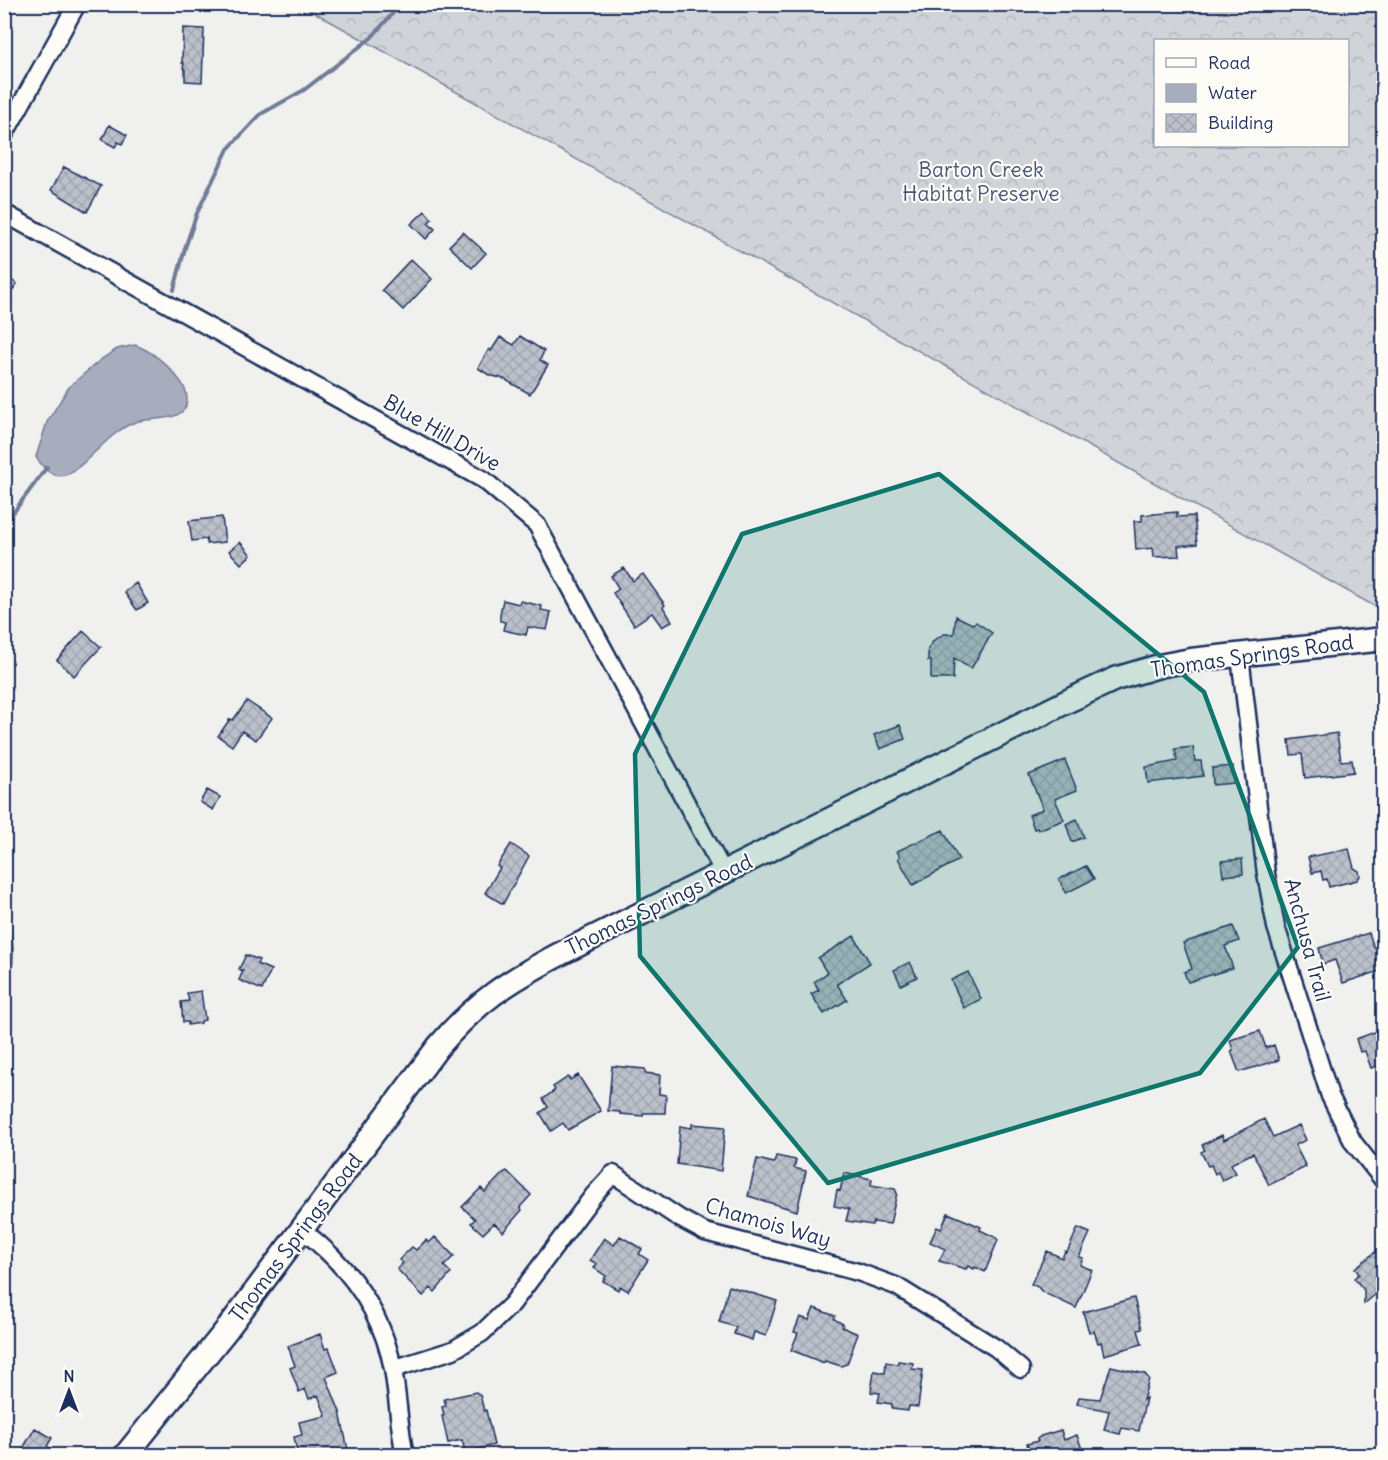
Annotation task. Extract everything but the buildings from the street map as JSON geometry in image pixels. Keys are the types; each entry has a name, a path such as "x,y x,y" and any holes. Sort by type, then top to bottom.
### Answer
{"street":[{"path":"4,135 77,4"},
{"name":"Blue Hill Drive","path":"4,213 484,480 537,525 724,873"},
{"name":"Thomas Springs Road","path":"125,1455 228,1328 438,1047 476,1006 498,989 544,962 1115,679 1159,666 1191,660 1383,639"},
{"name":"Anchusa Trail","path":"1240,656 1266,874 1276,927 1330,1096 1353,1142 1383,1181"},
{"name":"Chamois Way","path":"393,1369 453,1350 482,1333 512,1304 592,1196 613,1174 679,1218 705,1232 858,1272 896,1286 996,1348 1022,1369"},
{"path":"302,1230 339,1263 369,1303 385,1339 393,1369 405,1455"}],"highlighted area":[{"path":"939,474 1204,692 1298,947 1200,1073 828,1183 640,956 635,754 742,534"}],"green space":[{"name":"Barton Creek Habitat Preserve","path":"301,5 1383,5 1383,611"}],"water":[{"path":"135,345 155,356 176,376 186,392 186,407 182,412 169,418 139,421 129,425 109,438 71,472 60,476 51,473 36,457 47,422 69,387 100,360 117,349"}],"waterway":[{"path":"174,290 197,213 228,149 261,114 304,90 371,38 401,4"},
{"path":"4,525 47,467"},
{"path":"4,908 12,948 11,967 4,986"}]}
